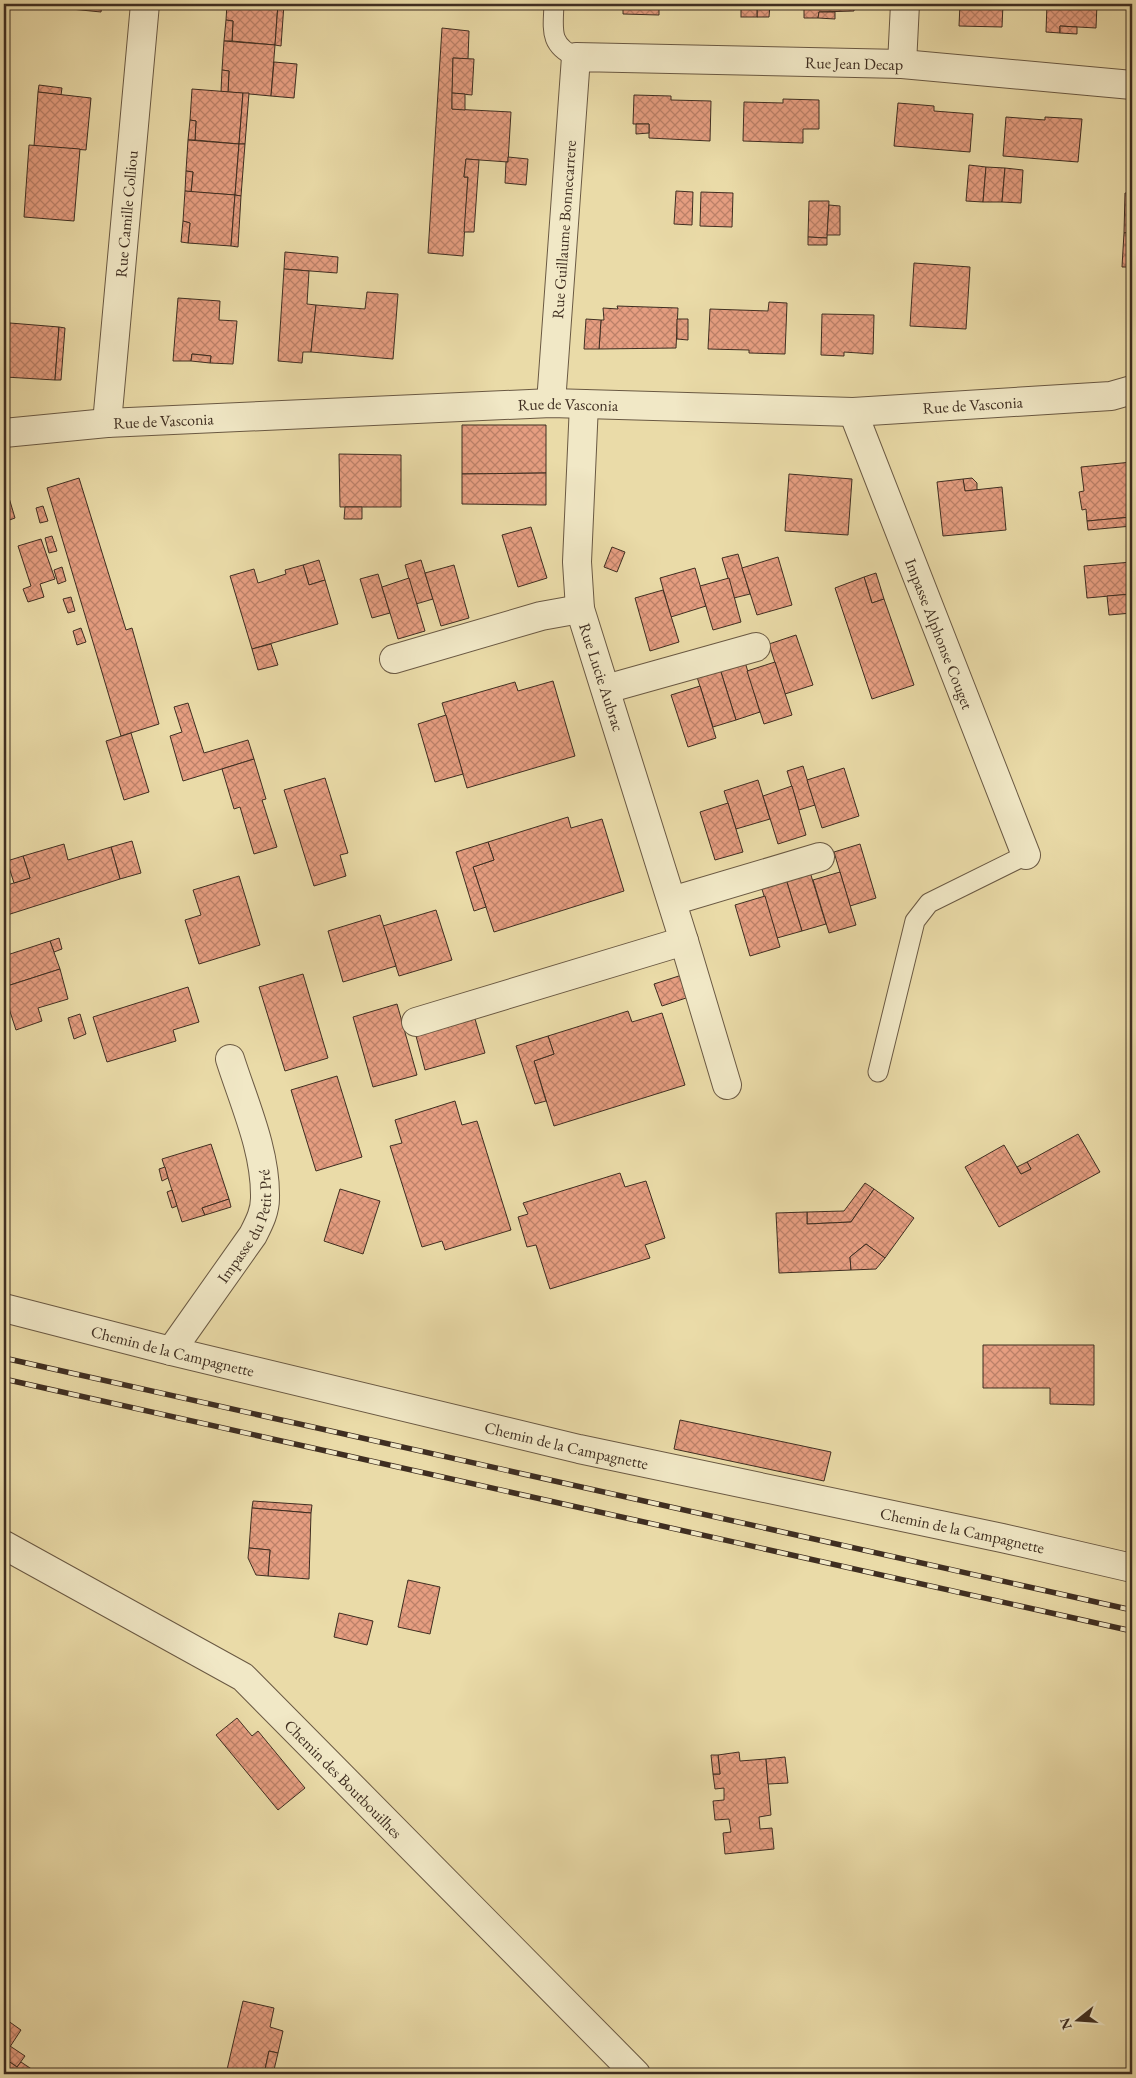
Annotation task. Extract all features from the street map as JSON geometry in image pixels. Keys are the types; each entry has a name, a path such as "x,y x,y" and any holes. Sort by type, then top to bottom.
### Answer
{"street":[{"name":"Rue Camille Colliou","path":"107,423 145,4"},
{"path":"902,64 905,4"},
{"name":"Rue Jean Decap","path":"576,57 902,64 1132,85"},
{"name":"Rue Guillaume Bonnecarrere","path":"551,403 576,57"},
{"name":"Rue de Vasconia","path":"4,432 107,423 551,403 853,412 1111,396 1132,390"},
{"name":"Rue Lucie Aubrac","path":"584,404 577,562 580,609 672,900 727,1085"},
{"name":"Impasse Alphonse Couget","path":"853,412 1026,855"},
{"path":"394,660 541,616 580,609"},
{"path":"606,689 756,647"},
{"path":"672,900 820,857"},
{"path":"416,1022 684,941"},
{"name":"Impasse du Petit Pré","path":"170,1351 253,1235 262,1219 266,1200 264,1177 255,1138 230,1059"},
{"name":"Chemin de la Campagnette","path":"4,1308 170,1351 579,1449 1002,1538 1132,1568"},
{"name":"Chemin des Boutbouilhes","path":"4,1545 243,1677 636,2074"}],"lane":[{"path":"554,4 555,39 562,50 576,57"},
{"path":"878,1072 915,922 929,902 1026,855"}],"building":[{"path":"62,4 102,4 101,12 61,8"},
{"path":"227,4 278,4 275,45 232,41 233,21 226,20"},
{"path":"278,4 284,4 281,46 275,45"},
{"path":"582,4 659,4 659,15 623,14 623,9 582,8"},
{"path":"721,4 770,4 769,17 757,17 757,9 721,9"},
{"path":"804,4 854,4 854,11 819,12 818,18 804,18"},
{"path":"960,4 1003,4 1002,27 959,26"},
{"path":"1047,4 1097,4 1096,28 1060,26 1060,33 1046,32"},
{"path":"741,9 757,9 757,17 741,17"},
{"path":"819,12 835,12 835,19 818,18"},
{"path":"226,20 233,21 232,41 224,41"},
{"path":"1060,26 1077,27 1077,34 1060,33"},
{"path":"442,28 469,31 468,59 453,58 452,109 511,112 508,162 466,159 464,177 468,177 463,256 428,253"},
{"path":"224,41 275,45 271,96 228,92 229,71 222,70"},
{"path":"453,58 474,59 472,95 452,93"},
{"path":"274,62 297,64 294,98 271,96"},
{"path":"222,70 229,71 228,92 221,92"},
{"path":"39,85 62,88 61,95 38,92"},
{"path":"192,89 243,93 239,144 195,140 196,121 190,120"},
{"path":"38,92 91,98 86,150 34,146"},
{"path":"243,93 249,93 245,144 239,144"},
{"path":"452,93 465,94 465,110 452,109"},
{"path":"634,95 671,96 671,100 711,101 710,141 649,138 649,124 633,124"},
{"path":"783,99 819,100 819,129 803,129 803,143 743,141 744,102 783,103"},
{"path":"898,103 934,106 934,111 973,114 970,152 894,146"},
{"path":"1006,117 1045,120 1045,117 1082,119 1078,162 1003,156"},
{"path":"190,120 196,121 195,140 188,140"},
{"path":"636,124 649,124 649,133 636,134"},
{"path":"188,140 239,144 235,195 191,192 193,172 186,171"},
{"path":"239,144 245,144 241,196 235,195"},
{"path":"29,145 80,149 74,221 24,217"},
{"path":"508,157 528,159 526,185 505,183"},
{"path":"466,159 479,160 474,232 464,232 468,177 464,177"},
{"path":"969,165 986,167 983,202 966,201"},
{"path":"986,167 1005,168 1002,202 983,202"},
{"path":"1005,168 1023,170 1021,203 1002,202"},
{"path":"186,171 193,172 191,192 185,191"},
{"path":"185,191 235,195 231,246 188,243 190,223 183,221"},
{"path":"676,191 693,192 692,225 674,224"},
{"path":"701,192 733,193 732,227 700,226"},
{"path":"1125,193 1132,193 1132,232 1124,233"},
{"path":"235,195 241,196 238,247 231,246"},
{"path":"809,201 829,201 827,238 808,237"},
{"path":"829,205 840,206 840,235 827,235"},
{"path":"183,221 190,223 188,243 181,242"},
{"path":"1132,232 1132,267 1122,267 1124,233"},
{"path":"808,237 827,238 827,245 808,245"},
{"path":"285,252 338,257 337,273 284,269"},
{"path":"914,263 970,267 966,329 910,326"},
{"path":"284,269 309,271 307,304 316,305 311,352 303,352 302,363 278,361"},
{"path":"367,292 398,294 393,359 311,352 316,305 365,309"},
{"path":"178,298 220,301 219,320 237,321 233,364 210,363 211,356 192,354 191,361 173,361"},
{"path":"769,302 787,303 785,354 749,353 749,350 708,349 710,309 768,311"},
{"path":"617,306 678,308 676,348 599,349 601,320 604,320 603,308 618,309"},
{"path":"822,314 874,315 873,354 844,352 844,356 821,355"},
{"path":"586,319 601,320 599,349 584,349"},
{"path":"677,319 688,319 688,340 677,339"},
{"path":"10,323 59,327 55,380 5,377"},
{"path":"59,327 65,328 61,380 55,380"},
{"path":"192,354 211,356 210,363 191,361"},
{"path":"462,425 546,425 546,473 462,474"},
{"path":"339,454 401,455 401,507 340,507"},
{"path":"1132,462 1132,517 1087,521 1086,509 1082,510 1079,492 1084,491 1081,467"},
{"path":"546,473 546,505 462,504 462,474"},
{"path":"789,474 852,479 848,535 785,531"},
{"path":"79,478 126,630 132,628 159,724 121,736 47,488"},
{"path":"972,478 977,483 977,490 965,491 963,479"},
{"path":"963,479 965,491 1002,487 1006,530 943,536 937,482"},
{"path":"4,481 15,518 4,522"},
{"path":"43,506 48,521 40,523 36,508"},
{"path":"345,507 362,507 362,519 344,519"},
{"path":"1132,517 1132,526 1088,530 1087,521"},
{"path":"531,527 547,578 518,587 502,535"},
{"path":"52,536 57,551 49,553 45,538"},
{"path":"41,539 55,579 40,584 44,597 28,602 23,589 31,586 18,546"},
{"path":"612,547 625,552 617,572 604,567"},
{"path":"738,554 750,594 734,598 722,558"},
{"path":"778,557 792,605 757,615 742,568"},
{"path":"319,560 325,580 309,585 303,565"},
{"path":"421,560 433,599 416,604 405,565"},
{"path":"1132,562 1132,594 1087,598 1084,566"},
{"path":"303,565 309,585 325,580 338,624 252,649 230,576 254,569 258,583 286,574 285,570"},
{"path":"454,565 469,618 441,626 425,573"},
{"path":"62,567 66,581 58,584 54,570"},
{"path":"695,568 706,606 671,617 660,578"},
{"path":"876,573 884,599 872,603 864,577"},
{"path":"378,574 390,613 372,618 360,579"},
{"path":"864,577 872,603 884,599 914,685 872,699 835,588"},
{"path":"409,578 425,631 398,639 382,587"},
{"path":"729,578 741,622 713,630 700,586"},
{"path":"663,590 679,642 650,651 635,598"},
{"path":"1132,594 1132,613 1109,615 1107,596"},
{"path":"71,597 75,611 68,613 63,599"},
{"path":"81,628 86,642 77,645 73,631"},
{"path":"796,635 813,685 785,694 769,644"},
{"path":"271,644 278,665 258,670 252,649"},
{"path":"745,662 760,712 736,720 720,669"},
{"path":"775,662 792,715 764,724 747,671"},
{"path":"720,669 736,720 713,727 697,677"},
{"path":"553,681 575,756 467,788 442,703 515,682 518,691"},
{"path":"700,686 716,738 688,747 671,695"},
{"path":"188,703 204,753 248,740 254,759 183,781 170,736 182,732 174,707"},
{"path":"446,715 463,774 435,782 418,724"},
{"path":"131,733 149,792 124,800 106,741"},
{"path":"254,759 266,799 262,800 277,847 254,854 240,807 234,809 222,769"},
{"path":"803,766 815,805 799,810 787,771"},
{"path":"844,768 859,816 822,828 807,780"},
{"path":"325,778 348,853 340,855 346,876 314,886 284,790"},
{"path":"758,780 770,819 736,829 724,791"},
{"path":"792,786 806,835 778,844 763,796"},
{"path":"728,803 743,852 715,860 700,812"},
{"path":"568,817 571,828 602,819 624,891 494,932 473,867 494,860 488,842"},
{"path":"132,841 141,873 120,879 111,847"},
{"path":"488,842 494,860 473,867 486,907 474,911 456,852"},
{"path":"64,844 68,860 111,847 120,879 4,916 4,886 30,878 23,856"},
{"path":"860,844 876,898 850,906 834,852"},
{"path":"23,856 30,878 14,883 7,861"},
{"path":"810,872 826,924 802,931 786,879"},
{"path":"840,872 856,925 829,933 813,880"},
{"path":"239,876 260,945 199,964 185,920 201,915 193,890"},
{"path":"786,879 802,931 777,938 761,886"},
{"path":"765,896 780,947 750,956 735,905"},
{"path":"436,910 452,960 399,976 383,926"},
{"path":"380,915 396,966 343,982 328,931"},
{"path":"59,938 62,949 54,952 50,941"},
{"path":"50,941 60,969 4,987 4,956"},
{"path":"60,969 68,999 38,1008 42,1021 16,1030 4,993 4,987"},
{"path":"303,974 328,1058 285,1071 259,987"},
{"path":"685,974 692,996 662,1006 654,984"},
{"path":"188,987 199,1022 173,1030 176,1041 107,1062 93,1017"},
{"path":"397,1004 417,1075 373,1087 353,1017"},
{"path":"628,1011 632,1022 662,1013 685,1085 554,1126 534,1061 554,1054 548,1036"},
{"path":"80,1014 86,1034 74,1039 68,1018"},
{"path":"475,1019 485,1053 425,1070 416,1036"},
{"path":"548,1036 554,1054 534,1061 546,1101 535,1104 516,1046"},
{"path":"337,1076 362,1157 316,1171 291,1090"},
{"path":"455,1101 462,1125 477,1121 511,1230 445,1250 442,1241 422,1247 390,1146 402,1143 395,1120"},
{"path":"1078,1134 1100,1172 999,1227 965,1167 1004,1145 1021,1174 1031,1169 1027,1162"},
{"path":"211,1144 229,1199 202,1208 205,1215 182,1222 162,1159"},
{"path":"1027,1162 1031,1169 1021,1174 1017,1167"},
{"path":"165,1167 168,1178 162,1181 159,1169"},
{"path":"620,1173 625,1187 646,1181 665,1238 645,1245 650,1258 550,1289 536,1245 527,1247 518,1217 528,1214 523,1203"},
{"path":"865,1183 874,1189 851,1222 807,1224 807,1212 844,1211"},
{"path":"340,1189 380,1201 363,1254 324,1241"},
{"path":"874,1189 914,1218 885,1258 866,1244 850,1257 851,1270 779,1273 776,1213 807,1212 807,1224 851,1222"},
{"path":"172,1190 177,1206 172,1208 167,1192"},
{"path":"229,1199 231,1207 205,1215 202,1208"},
{"path":"866,1244 885,1258 876,1269 851,1270 850,1257"},
{"path":"983,1345 1094,1345 1094,1405 1050,1404 1050,1388 983,1388"},
{"path":"680,1420 831,1452 824,1481 674,1449"},
{"path":"253,1501 312,1505 311,1513 252,1508"},
{"path":"252,1508 311,1513 309,1579 268,1576 270,1550 249,1548"},
{"path":"249,1548 270,1550 268,1576 256,1575 248,1558"},
{"path":"408,1580 440,1587 430,1634 398,1627"},
{"path":"339,1613 373,1621 367,1645 334,1637"},
{"path":"237,1718 252,1736 258,1731 305,1788 278,1810 216,1735"},
{"path":"739,1752 740,1761 766,1759 771,1815 759,1817 760,1829 772,1828 774,1849 725,1854 723,1833 731,1832 729,1819 715,1820 713,1801 724,1800 724,1788 715,1789 713,1774 720,1774 718,1755"},
{"path":"711,1755 718,1755 720,1774 713,1774"},
{"path":"785,1757 788,1783 768,1784 766,1759"},
{"path":"243,2001 274,2008 270,2027 283,2031 278,2053 269,2051 264,2074 226,2074"},
{"path":"4,2018 21,2030 4,2056"},
{"path":"10,2046 25,2056 17,2067 4,2058"},
{"path":"269,2051 278,2053 273,2074 264,2074"},
{"path":"4,2058 17,2067 21,2062 39,2074 4,2074"}],"railway":[{"path":"4,1358 1132,1610"},
{"path":"4,1379 1132,1631"}]}
